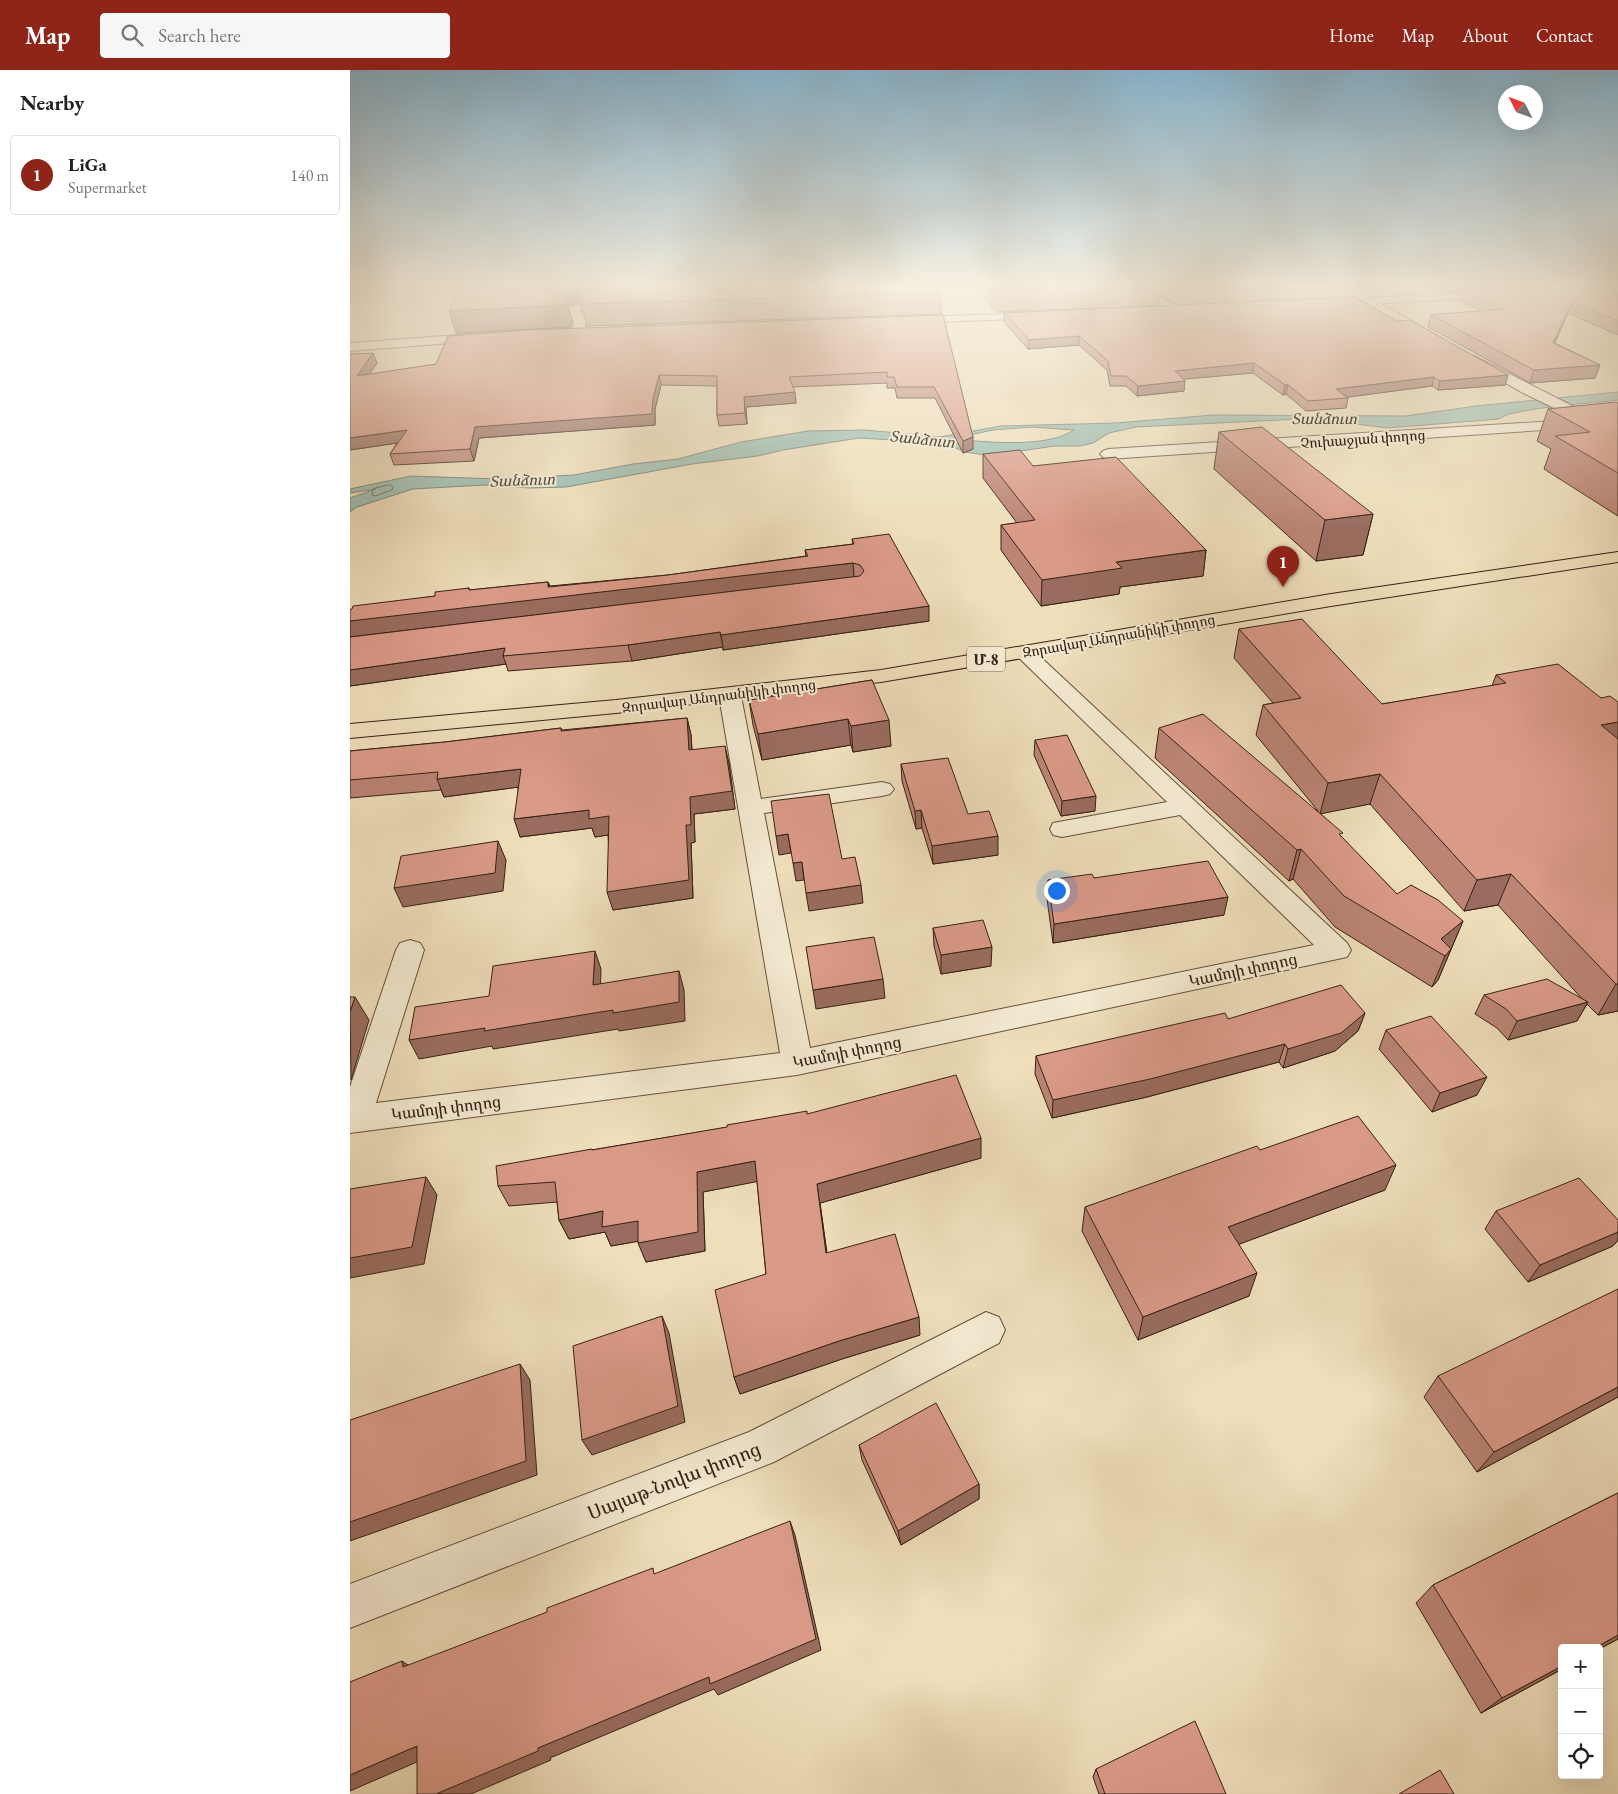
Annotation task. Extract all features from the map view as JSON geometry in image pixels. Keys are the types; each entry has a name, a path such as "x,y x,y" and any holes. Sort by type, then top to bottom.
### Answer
{"highway":[{"name":"Զորավար Անդրանիկի փողոց","path":"350,731 591,711 730,696 884,675 1025,653 1428,584 1618,557"}],"street":[{"path":"1488,367 1618,435"},
{"name":"Չուխաջյան փողոց","path":"1108,454 1597,424 1618,421"},
{"path":"1025,653 1186,806"},
{"path":"730,696 797,1063"},
{"path":"750,808 882,789"},
{"path":"1062,829 1186,806"},
{"name":"Կամոյի փողոց","path":"353,1120 797,1063 1337,950 1186,806"},
{"path":"353,1120 410,950"},
{"name":"Սայաթ-Նովա փողոց","path":"350,1606 760,1448 986,1330"}],"water":[{"name":"Տանձուտ","path":"1618,392 1618,400 1536,409 1506,415 1499,419 1387,428 1301,419 1136,427 1109,433 1093,443 1080,446 1054,446 985,455 965,452 943,443 859,438 783,450 758,456 692,464 566,487 530,488 485,485 413,489 357,507 350,512 350,498 376,489 350,493 350,489 411,476 498,479 574,475 633,464 678,459 741,442 808,431 865,430 940,437 1001,426 1116,423 1213,415 1405,416 1476,406","holes":["1032,427 1074,430 1063,436 1035,442 988,442 955,438 993,430"]}],"building":[{"path":"350,367 363,367 357,376 413,367 956,367 973,437 963,441 934,387 897,387 894,377 887,377 887,372 789,377 795,392 744,397 745,413 717,415 717,376 659,375 653,399 652,414 475,427 470,449 390,454 407,430 350,438"},
{"path":"1109,367 1210,367 1175,371 1185,381 1138,386 1126,376 1111,376"},
{"path":"1260,367 1495,367 1508,375 1440,381 1434,377 1336,389 1348,398 1308,401 1288,385 1285,385"},
{"path":"1529,367 1568,367 1534,370"},
{"path":"1618,403 1618,473 1555,436 1590,432 1548,409"},
{"path":"1262,427 1373,514 1325,520 1219,432"},
{"path":"1020,450 1033,466 1116,457 1206,550 1116,562 1122,568 1042,580 1001,525 1035,520 983,454"},
{"path":"889,534 929,606 721,635 720,632 628,645 503,656 505,648 350,670 350,637 860,576 864,571 860,565 853,563 350,621 350,610 353,606 435,596 435,592 469,588 469,590 548,582 548,587 668,575 808,556 805,550 854,544 852,539"},
{"path":"1302,619 1382,704 1506,683 1496,675 1558,664 1601,698 1610,696 1618,702 1618,722 1601,725 1618,739 1618,984 1511,874 1477,880 1380,774 1328,783 1263,705 1301,698 1239,629"},
{"path":"872,680 889,720 851,726 848,719 758,734 749,700"},
{"path":"1203,714 1343,833 1339,834 1397,894 1411,885 1438,900 1463,921 1441,939 1451,949 1445,956 1344,896 1301,849 1297,850 1159,728"},
{"path":"687,718 689,750 725,746 732,791 690,797 691,825 686,825 689,880 607,892 609,816 589,819 589,810 514,819 521,769 437,779 438,772 350,780 350,751 561,728 561,731"},
{"path":"1067,735 1096,796 1062,801 1035,740"},
{"path":"948,758 968,814 989,811 998,836 932,846 921,810 915,811 901,764"},
{"path":"829,794 842,859 855,857 861,885 806,893 802,862 793,863 788,834 776,836 771,801"},
{"path":"498,841 495,873 394,888 401,856"},
{"path":"1208,861 1228,897 1054,924 1048,880 1092,874 1094,878"},
{"path":"983,920 992,947 941,955 933,928"},
{"path":"874,937 883,979 813,990 806,947"},
{"path":"595,951 593,985 679,971 679,1002 613,1013 613,1010 484,1031 485,1028 409,1040 415,1007 489,996 493,966"},
{"path":"1547,979 1588,1002 1517,1021 1506,1009 1484,995"},
{"path":"1341,985 1365,1013 1341,1033 1288,1049 1285,1044 1150,1079 1053,1100 1036,1056 1225,1013 1228,1019"},
{"path":"350,997 355,997 350,1012"},
{"path":"1431,1016 1487,1077 1440,1093 1386,1030"},
{"path":"956,1075 981,1138 817,1184 826,1253 895,1234 919,1317 839,1341 734,1377 715,1290 766,1274 755,1161 697,1172 698,1232 638,1243 638,1221 602,1227 603,1211 559,1220 555,1182 498,1186 496,1166 727,1127 727,1125 807,1111 807,1114"},
{"path":"1358,1116 1396,1165 1228,1227 1257,1273 1143,1317 1085,1207 1257,1146 1260,1150"},
{"path":"426,1177 412,1247 350,1258 350,1189"},
{"path":"1579,1178 1618,1220 1618,1232 1540,1265 1496,1211"},
{"path":"1618,1289 1618,1387 1494,1452 1438,1376"},
{"path":"662,1316 678,1406 582,1440 573,1346"},
{"path":"520,1364 526,1461 350,1522 350,1420"},
{"path":"936,1403 979,1484 898,1531 859,1445"},
{"path":"1618,1493 1618,1635 1602,1644 1558,1644 1558,1668 1502,1698 1433,1585"},
{"path":"790,1521 816,1639 710,1684 709,1677 538,1748 538,1751 436,1794 417,1794 417,1746 350,1775 350,1682 402,1661 403,1667 547,1612 547,1608 653,1568 654,1574"},
{"path":"1195,1721 1226,1794 1105,1794 1096,1769"},
{"path":"1440,1770 1454,1794 1399,1794"}],"place":[{"name":"LiGa","path":"1283,587"}]}
